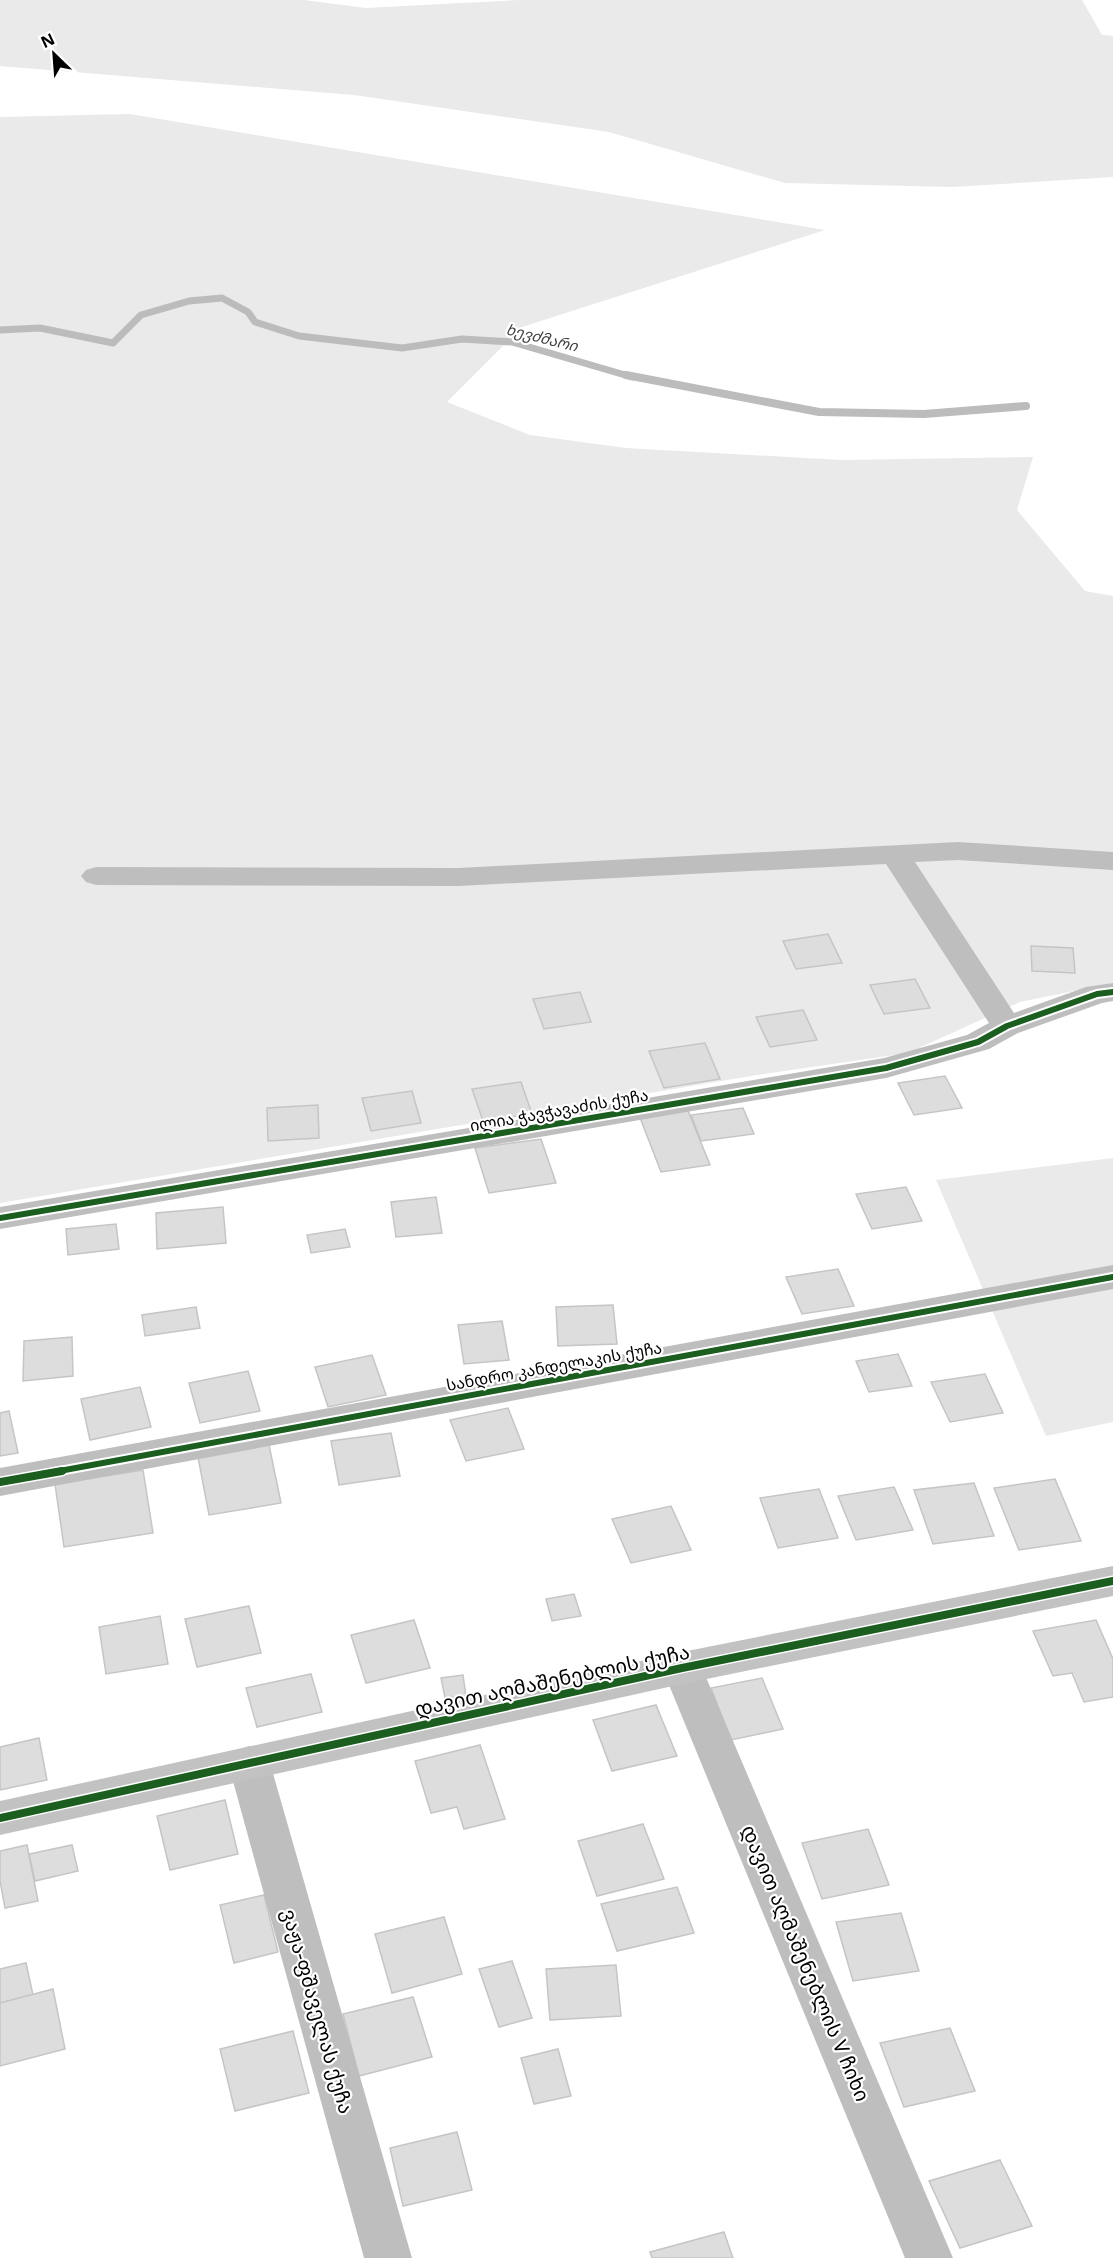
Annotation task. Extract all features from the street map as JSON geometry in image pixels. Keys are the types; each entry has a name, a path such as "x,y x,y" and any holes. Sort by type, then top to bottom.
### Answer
{"street":[{"path":"96,876 459,877 958,851 1113,861"},
{"path":"894,853 1007,1026"},
{"name":"ილია ჭავჭავაძის ქუჩა","path":"0,1218 886,1068 978,1042 1007,1026 1097,994 1113,992"},
{"name":"სანდრო კანდელაკის ქუჩა","path":"0,1482 1113,1277"},
{"name":"დავით აღმაშენებლის ქუჩა","path":"0,1818 682,1668 1113,1581"},
{"name":"დავით აღმაშენებლის V ჩიხი","path":"682,1668 929,2258"},
{"name":"ვაჟა-ფშაველას ქუჩა","path":"249,1763 388,2258"}],"shaded area":[{"path":"0,0 304,0 366,8 519,0 1082,0 1102,35 1113,36 1113,177 952,187 785,183 609,132 354,95 0,66"},
{"path":"130,114 825,230 522,327 447,402 530,435 626,448 842,460 1033,457 1017,510 1085,591 1113,596 1113,983 1020,1002 908,1053 757,1075 0,1203 0,117"},
{"path":"1113,1158 1113,1422 1046,1436 936,1180"}],"building":[{"path":"828,934 842,963 796,969 783,941"},
{"path":"1031,946 1073,948 1075,973 1032,971"},
{"path":"915,979 930,1008 884,1014 870,985"},
{"path":"580,992 591,1022 544,1029 533,999"},
{"path":"803,1010 817,1040 770,1047 756,1017"},
{"path":"705,1043 720,1079 664,1088 649,1051"},
{"path":"945,1076 962,1108 914,1115 898,1083"},
{"path":"521,1082 532,1114 483,1121 472,1089"},
{"path":"412,1091 421,1123 371,1131 362,1098"},
{"path":"318,1105 319,1138 268,1141 267,1108"},
{"path":"687,1108 710,1165 661,1172 639,1115"},
{"path":"743,1108 754,1134 701,1141 691,1115"},
{"path":"541,1139 556,1183 489,1193 475,1148"},
{"path":"906,1187 922,1221 872,1229 856,1194"},
{"path":"436,1197 442,1233 396,1237 391,1202"},
{"path":"223,1207 226,1243 157,1249 156,1213"},
{"path":"116,1224 119,1249 68,1255 66,1229"},
{"path":"345,1229 350,1247 311,1253 307,1235"},
{"path":"838,1269 854,1306 802,1314 786,1277"},
{"path":"613,1305 617,1344 558,1346 556,1307"},
{"path":"196,1307 200,1328 145,1336 142,1315"},
{"path":"502,1321 509,1360 464,1364 458,1325"},
{"path":"72,1337 73,1376 23,1381 24,1341"},
{"path":"898,1354 912,1386 869,1392 856,1361"},
{"path":"372,1355 386,1395 328,1407 315,1367"},
{"path":"248,1371 260,1411 200,1423 189,1383"},
{"path":"985,1374 1003,1413 950,1422 931,1382"},
{"path":"140,1387 151,1427 90,1440 81,1399"},
{"path":"508,1408 524,1449 466,1461 450,1420"},
{"path":"9,1411 18,1453 0,1456 0,1413"},
{"path":"391,1433 400,1476 339,1485 331,1441"},
{"path":"269,1445 281,1503 209,1515 198,1457"},
{"path":"143,1470 153,1533 64,1547 55,1484"},
{"path":"1055,1479 1081,1541 1019,1550 994,1488"},
{"path":"974,1483 994,1536 933,1544 914,1490"},
{"path":"894,1487 913,1530 856,1540 838,1496"},
{"path":"819,1489 838,1538 778,1548 760,1498"},
{"path":"671,1506 691,1550 631,1563 612,1519"},
{"path":"574,1594 581,1616 552,1621 546,1599"},
{"path":"249,1606 261,1653 197,1667 185,1619"},
{"path":"160,1616 168,1664 106,1674 99,1627"},
{"path":"414,1620 430,1668 366,1683 351,1635"},
{"path":"1096,1620 1113,1659 1113,1697 1084,1702 1072,1673 1053,1676 1033,1631"},
{"path":"311,1674 322,1712 257,1727 246,1688"},
{"path":"463,1675 466,1696 445,1698 441,1678"},
{"path":"762,1678 783,1729 731,1740 711,1688"},
{"path":"656,1705 677,1756 612,1771 593,1720"},
{"path":"39,1738 47,1780 0,1790 0,1747"},
{"path":"480,1745 505,1819 464,1829 457,1807 431,1813 415,1761"},
{"path":"225,1800 238,1854 170,1870 157,1816"},
{"path":"643,1824 664,1879 597,1896 578,1841"},
{"path":"868,1829 889,1885 822,1899 802,1843"},
{"path":"27,1845 38,1901 5,1908 0,1881 0,1851"},
{"path":"72,1845 78,1871 35,1881 29,1854"},
{"path":"677,1887 694,1933 617,1951 601,1904"},
{"path":"264,1895 278,1952 234,1963 220,1905"},
{"path":"901,1913 919,1971 853,1981 836,1922"},
{"path":"444,1917 462,1974 392,1993 375,1934"},
{"path":"512,1961 532,2018 499,2027 479,1969"},
{"path":"26,1963 33,1995 0,2003 0,1969"},
{"path":"616,1965 621,2016 550,2020 546,1969"},
{"path":"53,1989 65,2049 0,2066 0,2003"},
{"path":"413,1997 432,2057 359,2076 343,2014"},
{"path":"950,2028 975,2091 904,2107 880,2043"},
{"path":"293,2031 309,2093 235,2111 220,2049"},
{"path":"558,2049 571,2096 534,2104 521,2058"},
{"path":"457,2132 472,2190 403,2206 390,2148"},
{"path":"1000,2160 1032,2226 960,2248 929,2181"},
{"path":"724,2232 733,2258 652,2258 650,2252"}],"waterway":[{"name":"ხევძმარი","path":"0,330 40,328 113,343 141,315 189,301 222,298 248,312 255,322 299,336 402,348 462,339 512,342 632,377"},
{"name":"ხევძმარი","path":"626,375 819,412 924,414 1026,406"}],"cycle path":[{"path":"0,1218 886,1068 978,1042 1007,1026 1097,994 1113,992"},
{"path":"0,1482 1113,1277"},
{"path":"0,1818 682,1668 1113,1581"}]}
